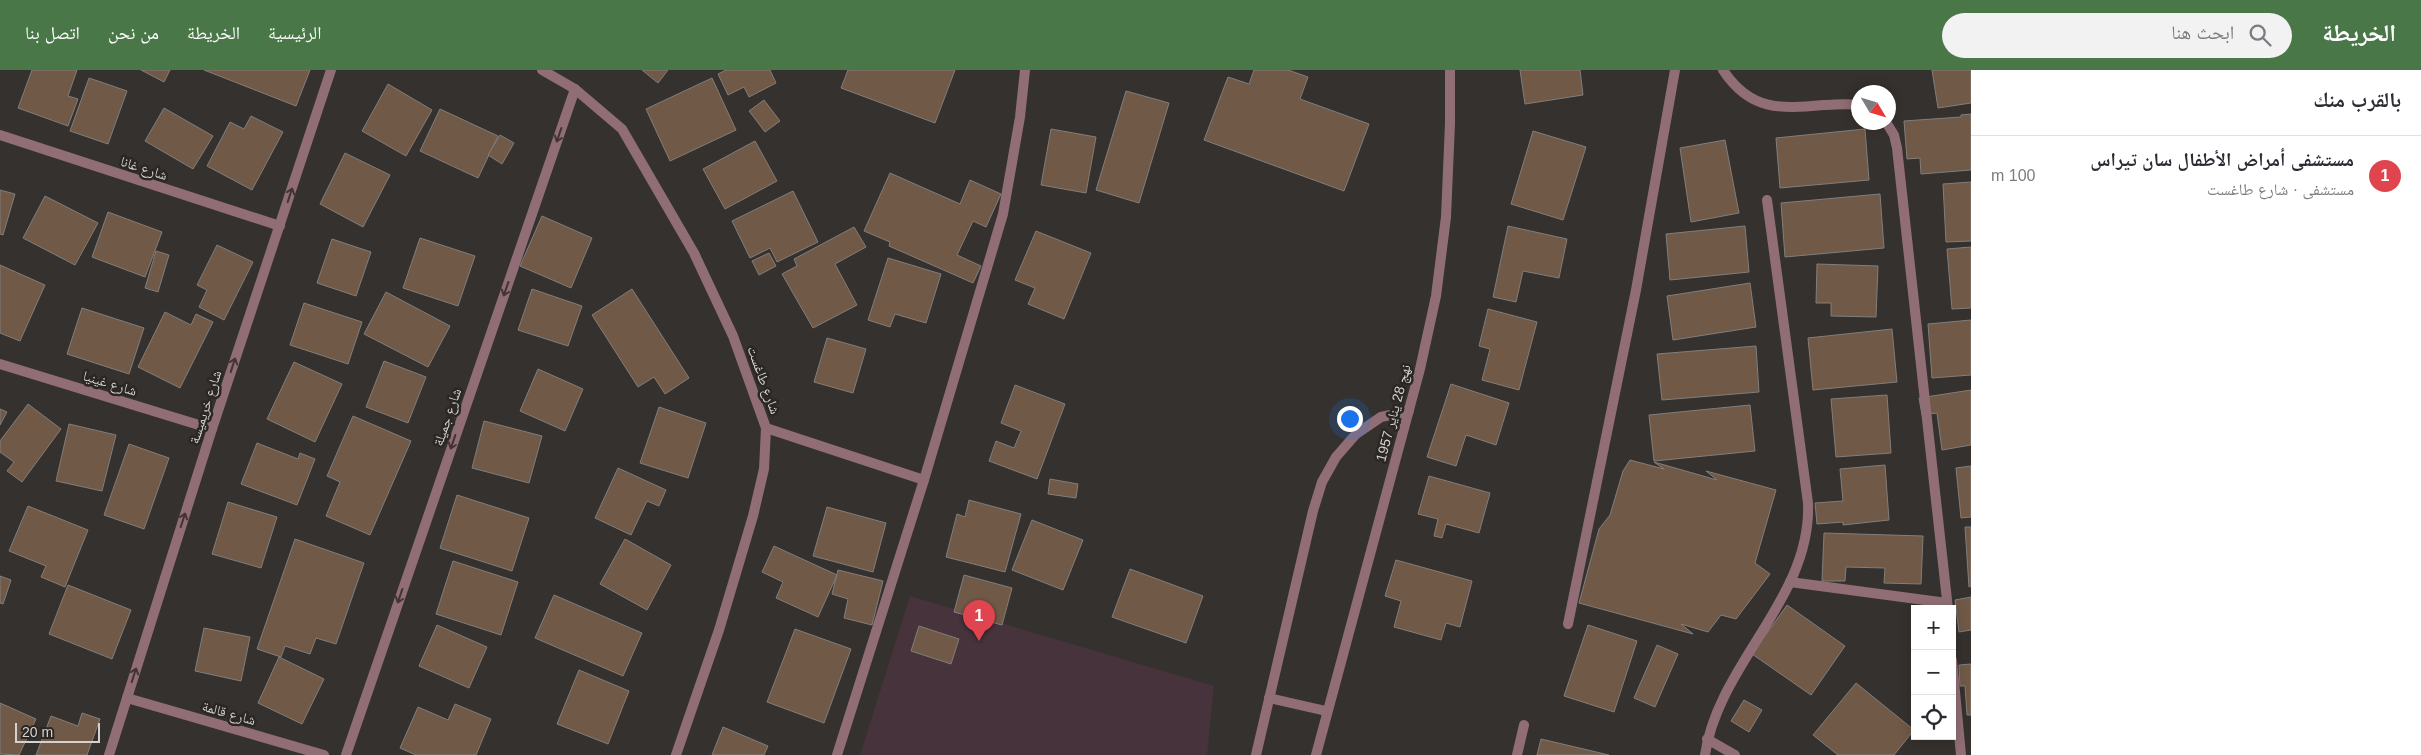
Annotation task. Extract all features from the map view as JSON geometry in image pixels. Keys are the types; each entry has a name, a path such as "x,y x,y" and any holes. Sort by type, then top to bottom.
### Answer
{"street":[{"name":"شارع خريميسة","path":"109,755 212,429 331,70"},
{"name":"شارع طاغست","path":"542,70 575,89 622,129 662,194 694,253 733,336 766,428 764,469 753,516 719,630 676,755"},
{"path":"837,755 924,480 1003,214 1020,117 1025,70"},
{"name":"نهج 28 يناير 1957","path":"1316,755 1326,711 1409,411 1436,296 1446,217 1450,70"},
{"path":"1568,624 1636,290 1675,70"},
{"path":"1723,70 1732,83 1743,93 1769,106 1784,108 1851,105"},
{"name":"شارع جميلة","path":"346,755 575,89"},
{"path":"1891,130 1897,148 1947,605"},
{"name":"شارع غانا","path":"0,135 280,226"},
{"path":"1705,755 1708,739 1725,694 1790,582 1804,547 1809,524 1808,503 1767,200"},
{"name":"شارع غينيا","path":"0,364 212,429"},
{"path":"1256,755 1313,511 1322,482 1336,456 1356,434 1381,417 1409,411"},
{"path":"766,428 924,480"},
{"path":"1790,582 1940,605"},
{"path":"1955,695 1961,755"},
{"name":"شارع قالمة","path":"127,698 324,755"},
{"path":"1269,698 1326,711"},
{"path":"1517,755 1524,725"},
{"path":"1708,739 1735,755"}],"shaded area":[{"path":"910,596 1214,686 1207,755 860,755"}],"building":[{"path":"32,70 77,70 68,96 78,99 68,126 18,108"},
{"path":"141,70 170,70 164,82"},
{"path":"204,70 310,70 296,106"},
{"path":"642,70 668,70 658,83"},
{"path":"726,70 770,70 776,83 749,97 744,87 728,95 718,74"},
{"path":"848,70 955,70 935,123 841,88"},
{"path":"1254,70 1288,70 1308,77 1300,99 1369,124 1344,191 1204,140 1228,77 1249,84"},
{"path":"1520,70 1580,70 1583,95 1525,104"},
{"path":"1932,70 1971,70 1971,103 1938,108"},
{"path":"89,78 127,91 108,144 70,131"},
{"path":"712,78 736,130 670,161 646,109"},
{"path":"388,84 432,110 406,156 362,131"},
{"path":"1126,91 1169,103 1139,203 1096,190"},
{"path":"764,100 780,121 765,132 749,111"},
{"path":"164,108 213,136 193,169 145,141"},
{"path":"440,109 498,136 478,178 420,151"},
{"path":"1971,114 1971,170 1921,174 1920,158 1907,159 1904,121 1961,117 1961,115"},
{"path":"251,116 283,132 252,190 207,166 230,122 244,129"},
{"path":"1051,129 1096,137 1086,193 1041,185"},
{"path":"1865,130 1869,180 1780,188 1776,138"},
{"path":"1533,131 1586,147 1563,220 1511,204"},
{"path":"500,135 514,143 502,164 488,155"},
{"path":"1725,140 1739,213 1691,222 1680,148"},
{"path":"755,141 777,181 725,209 703,169"},
{"path":"345,153 390,175 363,227 320,204"},
{"path":"890,173 960,204 970,180 1001,194 986,227 973,221 957,255 981,266 973,283 889,246 890,242 864,231"},
{"path":"1971,182 1971,241 1946,242 1943,184"},
{"path":"0,190 15,194 3,235 0,234"},
{"path":"793,191 818,242 777,262 770,248 750,258 732,221"},
{"path":"1880,194 1884,248 1785,257 1781,203"},
{"path":"45,196 98,223 75,265 23,238"},
{"path":"108,212 162,232 145,277 92,257"},
{"path":"542,216 592,238 571,288 520,266"},
{"path":"1508,226 1567,239 1559,278 1523,271 1516,302 1493,297"},
{"path":"1745,226 1749,272 1670,280 1666,234"},
{"path":"854,227 866,247 835,264 857,305 813,328 782,274 797,266 794,259"},
{"path":"1036,231 1091,253 1064,319 1028,304 1035,288 1015,280"},
{"path":"420,238 475,256 458,306 403,288"},
{"path":"332,239 371,252 356,296 317,283"},
{"path":"217,245 253,262 224,320 199,307 207,290 197,285"},
{"path":"1971,247 1971,308 1952,309 1947,249"},
{"path":"156,251 169,255 158,292 145,288"},
{"path":"769,253 776,266 759,275 752,261"},
{"path":"888,258 941,274 926,323 895,314 890,327 868,320"},
{"path":"1817,264 1878,266 1876,317 1831,316 1831,303 1816,303"},
{"path":"0,265 45,285 20,341 0,333"},
{"path":"1750,283 1756,327 1673,340 1667,296"},
{"path":"532,289 582,306 568,346 518,330"},
{"path":"632,289 689,378 665,394 654,377 638,387 592,315"},
{"path":"386,292 450,326 428,367 364,334"},
{"path":"304,303 362,322 348,364 290,345"},
{"path":"82,308 144,328 129,374 67,354"},
{"path":"1488,309 1537,322 1519,390 1482,380 1490,349 1479,346"},
{"path":"165,312 191,325 196,314 213,322 180,388 138,367"},
{"path":"1971,320 1971,375 1932,378 1928,324"},
{"path":"1892,329 1897,382 1813,390 1808,338"},
{"path":"827,338 866,349 853,393 814,382"},
{"path":"1756,346 1759,392 1662,400 1657,354"},
{"path":"384,361 426,377 408,423 366,407"},
{"path":"294,362 342,384 315,442 267,419"},
{"path":"538,369 583,389 565,431 520,411"},
{"path":"1451,384 1509,403 1496,445 1466,435 1456,466 1427,457"},
{"path":"1015,385 1065,404 1037,479 989,461 996,441 1014,448 1021,431 1001,423"},
{"path":"1971,390 1971,445 1942,450 1937,413 1922,415 1919,398"},
{"path":"1887,395 1891,453 1836,457 1831,399"},
{"path":"28,404 61,429 22,482 7,471 14,462 0,452 0,441"},
{"path":"1750,405 1755,451 1654,461 1649,415"},
{"path":"659,407 706,423 688,478 640,463"},
{"path":"0,409 7,412 0,425"},
{"path":"353,416 411,441 370,535 326,516 340,482 327,476"},
{"path":"484,421 542,436 529,483 472,468"},
{"path":"69,424 116,435 102,491 56,481"},
{"path":"257,443 298,459 300,453 315,459 297,505 241,484"},
{"path":"129,444 169,458 144,529 104,515"},
{"path":"1630,460 1664,469 1654,462 1717,480 1706,471 1776,490 1755,563 1770,574 1736,619 1721,615 1708,632 1681,624 1693,634 1579,603 1599,529 1610,515 1623,471"},
{"path":"1885,465 1889,520 1843,525 1843,522 1817,524 1815,503 1843,501 1840,469"},
{"path":"1971,466 1971,517 1961,518 1956,468"},
{"path":"618,468 666,490 659,506 647,501 631,535 595,518"},
{"path":"1429,476 1490,493 1479,533 1446,524 1442,538 1434,536 1438,519 1418,514"},
{"path":"1050,479 1078,484 1076,498 1048,494"},
{"path":"457,495 529,518 512,571 440,548"},
{"path":"969,500 1021,514 1005,572 946,557 957,514 965,517"},
{"path":"228,502 277,517 261,568 212,554"},
{"path":"28,506 88,530 65,587 41,577 46,566 9,551"},
{"path":"827,507 886,523 873,572 813,556"},
{"path":"1032,520 1083,540 1063,590 1012,570"},
{"path":"1965,527 1971,527 1971,586 1969,587"},
{"path":"1824,533 1923,536 1921,584 1884,583 1885,568 1846,567 1845,581 1822,581"},
{"path":"295,539 364,563 336,644 316,638 310,654 285,646 281,657 257,649"},
{"path":"625,539 671,565 647,610 600,584"},
{"path":"774,546 837,575 818,617 776,598 783,582 762,572"},
{"path":"1396,560 1472,581 1460,627 1446,623 1441,640 1394,627 1401,601 1385,596"},
{"path":"453,561 518,582 501,635 436,614"},
{"path":"1130,569 1203,596 1186,643 1112,617"},
{"path":"838,570 883,581 872,625 844,618 848,599 832,594"},
{"path":"964,575 1012,588 1002,625 954,612"},
{"path":"0,576 11,580 3,604 0,603"},
{"path":"68,585 131,610 112,659 49,634"},
{"path":"554,595 642,633 623,676 535,638"},
{"path":"1971,597 1971,630 1959,632 1955,600"},
{"path":"1787,605 1845,646 1811,695 1752,654"},
{"path":"437,625 487,647 469,688 419,666"},
{"path":"1588,625 1637,641 1614,712 1564,696"},
{"path":"919,626 959,639 951,664 911,651"},
{"path":"204,628 250,637 241,681 195,671"},
{"path":"795,629 851,649 824,723 767,702"},
{"path":"1657,645 1678,654 1655,707 1634,698"},
{"path":"279,657 324,679 302,724 258,703"},
{"path":"1971,664 1971,715 1967,715 1965,686 1960,686 1959,665"},
{"path":"579,670 629,691 608,744 557,724"},
{"path":"1856,683 1911,728 1911,734 1894,755 1838,755 1813,735"},
{"path":"1744,700 1762,710 1749,732 1731,721"},
{"path":"0,703 36,719 19,755 0,754"},
{"path":"455,704 491,719 476,755 416,755 400,748 418,707 448,720"},
{"path":"82,713 100,719 87,755 36,755 51,716 78,726"},
{"path":"723,727 768,746 764,755 712,755"},
{"path":"1541,739 1609,755 1537,755"}],"place":[{"name":"مستشفى أمراض الأطفال سان تيراس","path":"979,641"}]}
